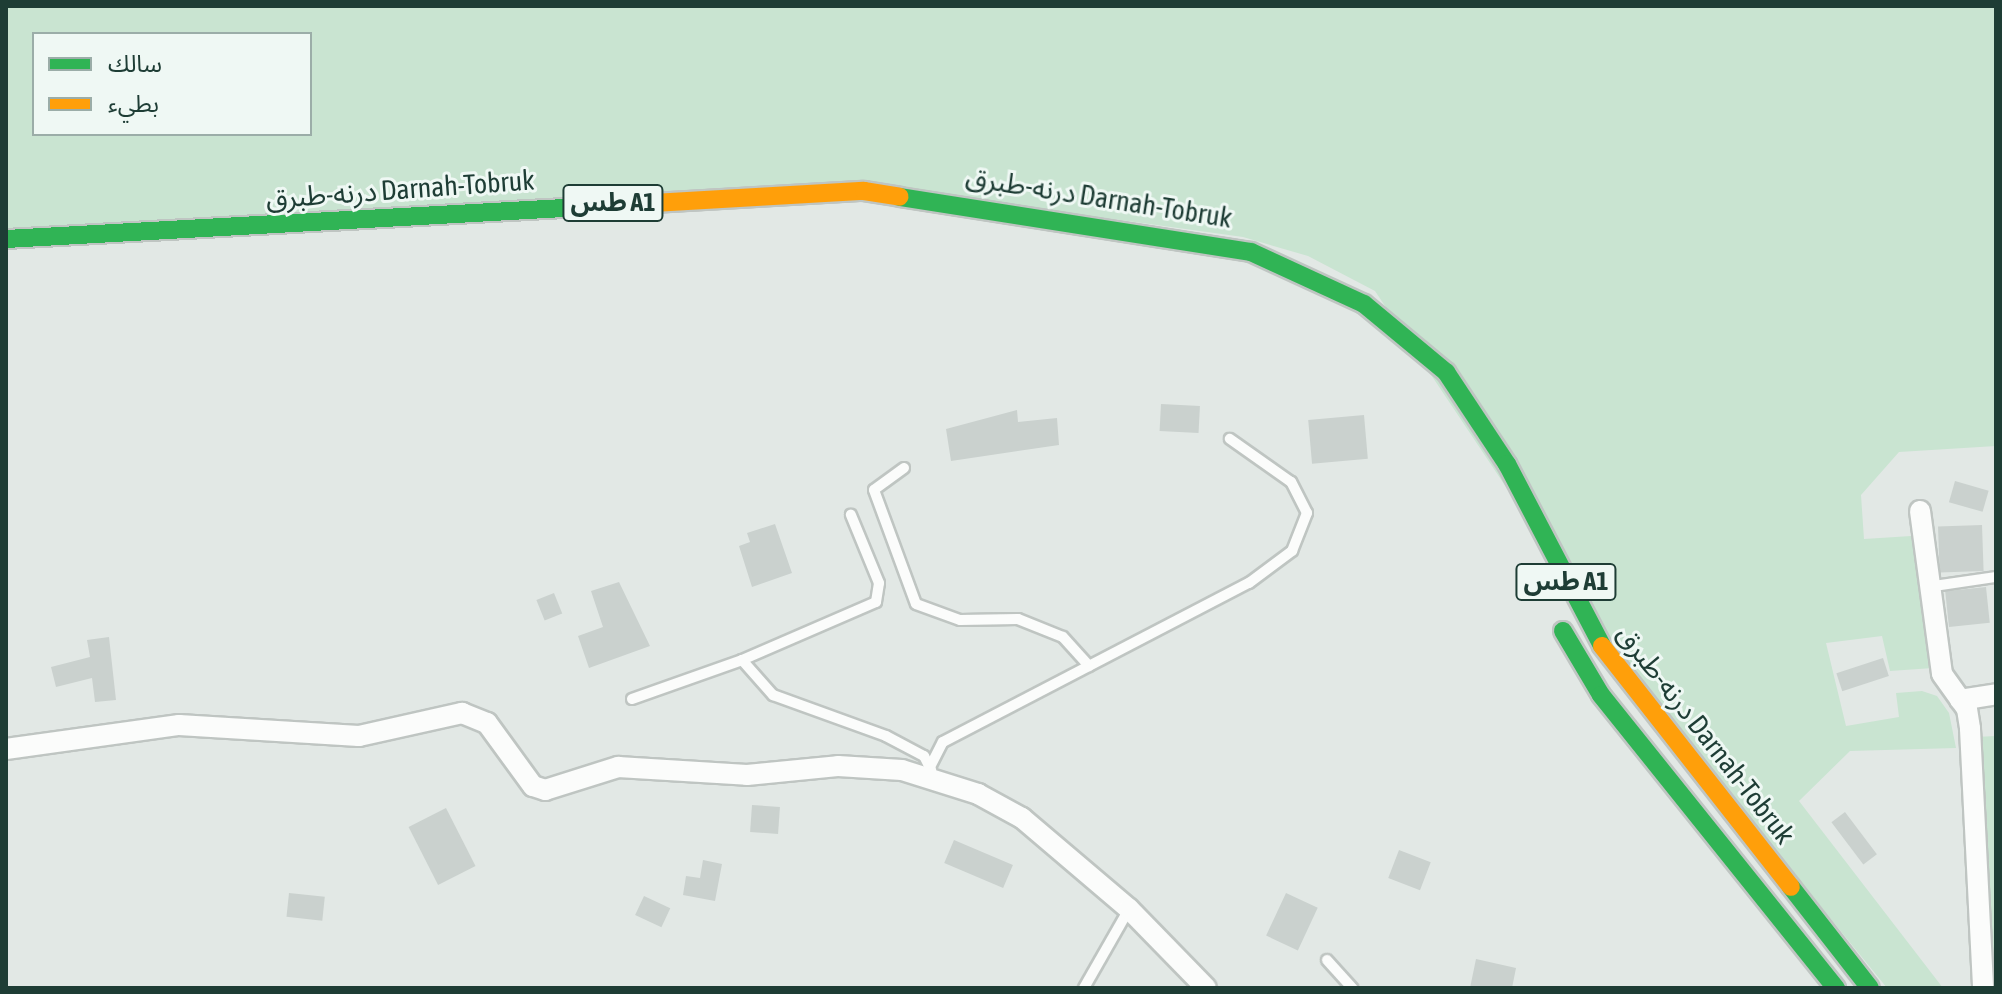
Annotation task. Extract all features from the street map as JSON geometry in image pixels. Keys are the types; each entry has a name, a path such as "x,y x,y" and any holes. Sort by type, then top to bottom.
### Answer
{"highway":[{"name":"درنه-طبرق Darnah-Tobruk","path":"6,239 864,191 1251,252 1364,304 1446,372 1507,464 1594,636 1870,988"},
{"name":"درنه-طبرق Darnah-Tobruk","path":"398,239 863,213 1222,270"},
{"path":"1271,285 1350,320 1405,366"},
{"path":"1445,411 1470,449"},
{"name":"درنه-طبرق Darnah-Tobruk","path":"1551,607 1601,695 1836,988"}],"street":[{"path":"1920,511 1934,586 1942,674 1960,700 1970,729 1983,988"},
{"path":"1960,700 1996,694"},
{"path":"6,749 179,725 359,736 462,713 487,723 533,786 545,790 618,767 747,775 838,766 933,773 1022,818 1129,909 1206,988"}],"lane":[{"path":"933,773 943,742 1249,583 1292,551 1307,513 1291,482 1230,439"},
{"path":"904,468 874,490 916,604 960,620 1018,619 1063,637 1089,666"},
{"path":"632,699 742,660 876,602 879,583 851,515"},
{"path":"1934,586 1996,577"},
{"path":"742,660 773,695 886,736 924,756 933,773"},
{"path":"1084,988 1129,909"},
{"path":"1327,960 1352,988"}],"green space":[{"path":"6,6 1996,6 1996,446 1899,452 1861,495 1864,539 1911,536 1933,668 1890,671 1882,636 1826,643 1846,726 1899,717 1896,693 1922,691 1937,696 1949,713 1956,748 1850,751 1799,801 1943,988 1887,988 1629,671 1375,291 1308,256 1243,237 941,195 6,231"},
{"path":"1996,736 1996,988 1990,988 1975,737"}],"building":[{"path":"1161,404 1200,406 1199,433 1160,431"},
{"path":"1017,410 1018,422 1057,418 1059,445 951,461 946,429"},
{"path":"1364,415 1368,459 1312,464 1308,420"},
{"path":"1955,481 1989,491 1983,512 1949,502"},
{"path":"775,524 792,573 752,587 739,546 750,542 747,533"},
{"path":"1982,525 1984,571 1940,573 1938,527"},
{"path":"619,582 650,646 589,668 578,636 603,627 591,591"},
{"path":"1986,587 1990,623 1949,627 1945,591"},
{"path":"554,593 562,613 545,621 536,600"},
{"path":"109,637 116,700 95,702 92,678 56,687 51,667 90,657 87,640"},
{"path":"1883,658 1889,676 1842,691 1836,673"},
{"path":"752,805 780,807 778,834 750,832"},
{"path":"446,808 476,866 438,885 409,827"},
{"path":"1845,812 1877,854 1863,865 1831,822"},
{"path":"954,840 1013,865 1003,888 944,863"},
{"path":"1399,850 1431,862 1420,890 1388,878"},
{"path":"703,860 722,864 715,901 683,895 686,876 700,878"},
{"path":"289,893 325,897 322,921 286,917"},
{"path":"1286,893 1318,908 1298,950 1266,936"},
{"path":"644,896 670,908 661,927 635,915"},
{"path":"1476,959 1516,968 1512,988 1470,988"}],"traffic: fast":[{"path":"900,197 1251,252 1364,304 1446,372 1507,464 1602,646"},
{"path":"6,239 653,203"},
{"path":"1563,631 1601,695 1836,988"},
{"path":"1791,887 1870,988"}],"traffic: slow":[{"path":"653,203 864,191 900,197"},
{"path":"1602,646 1791,887"}]}
